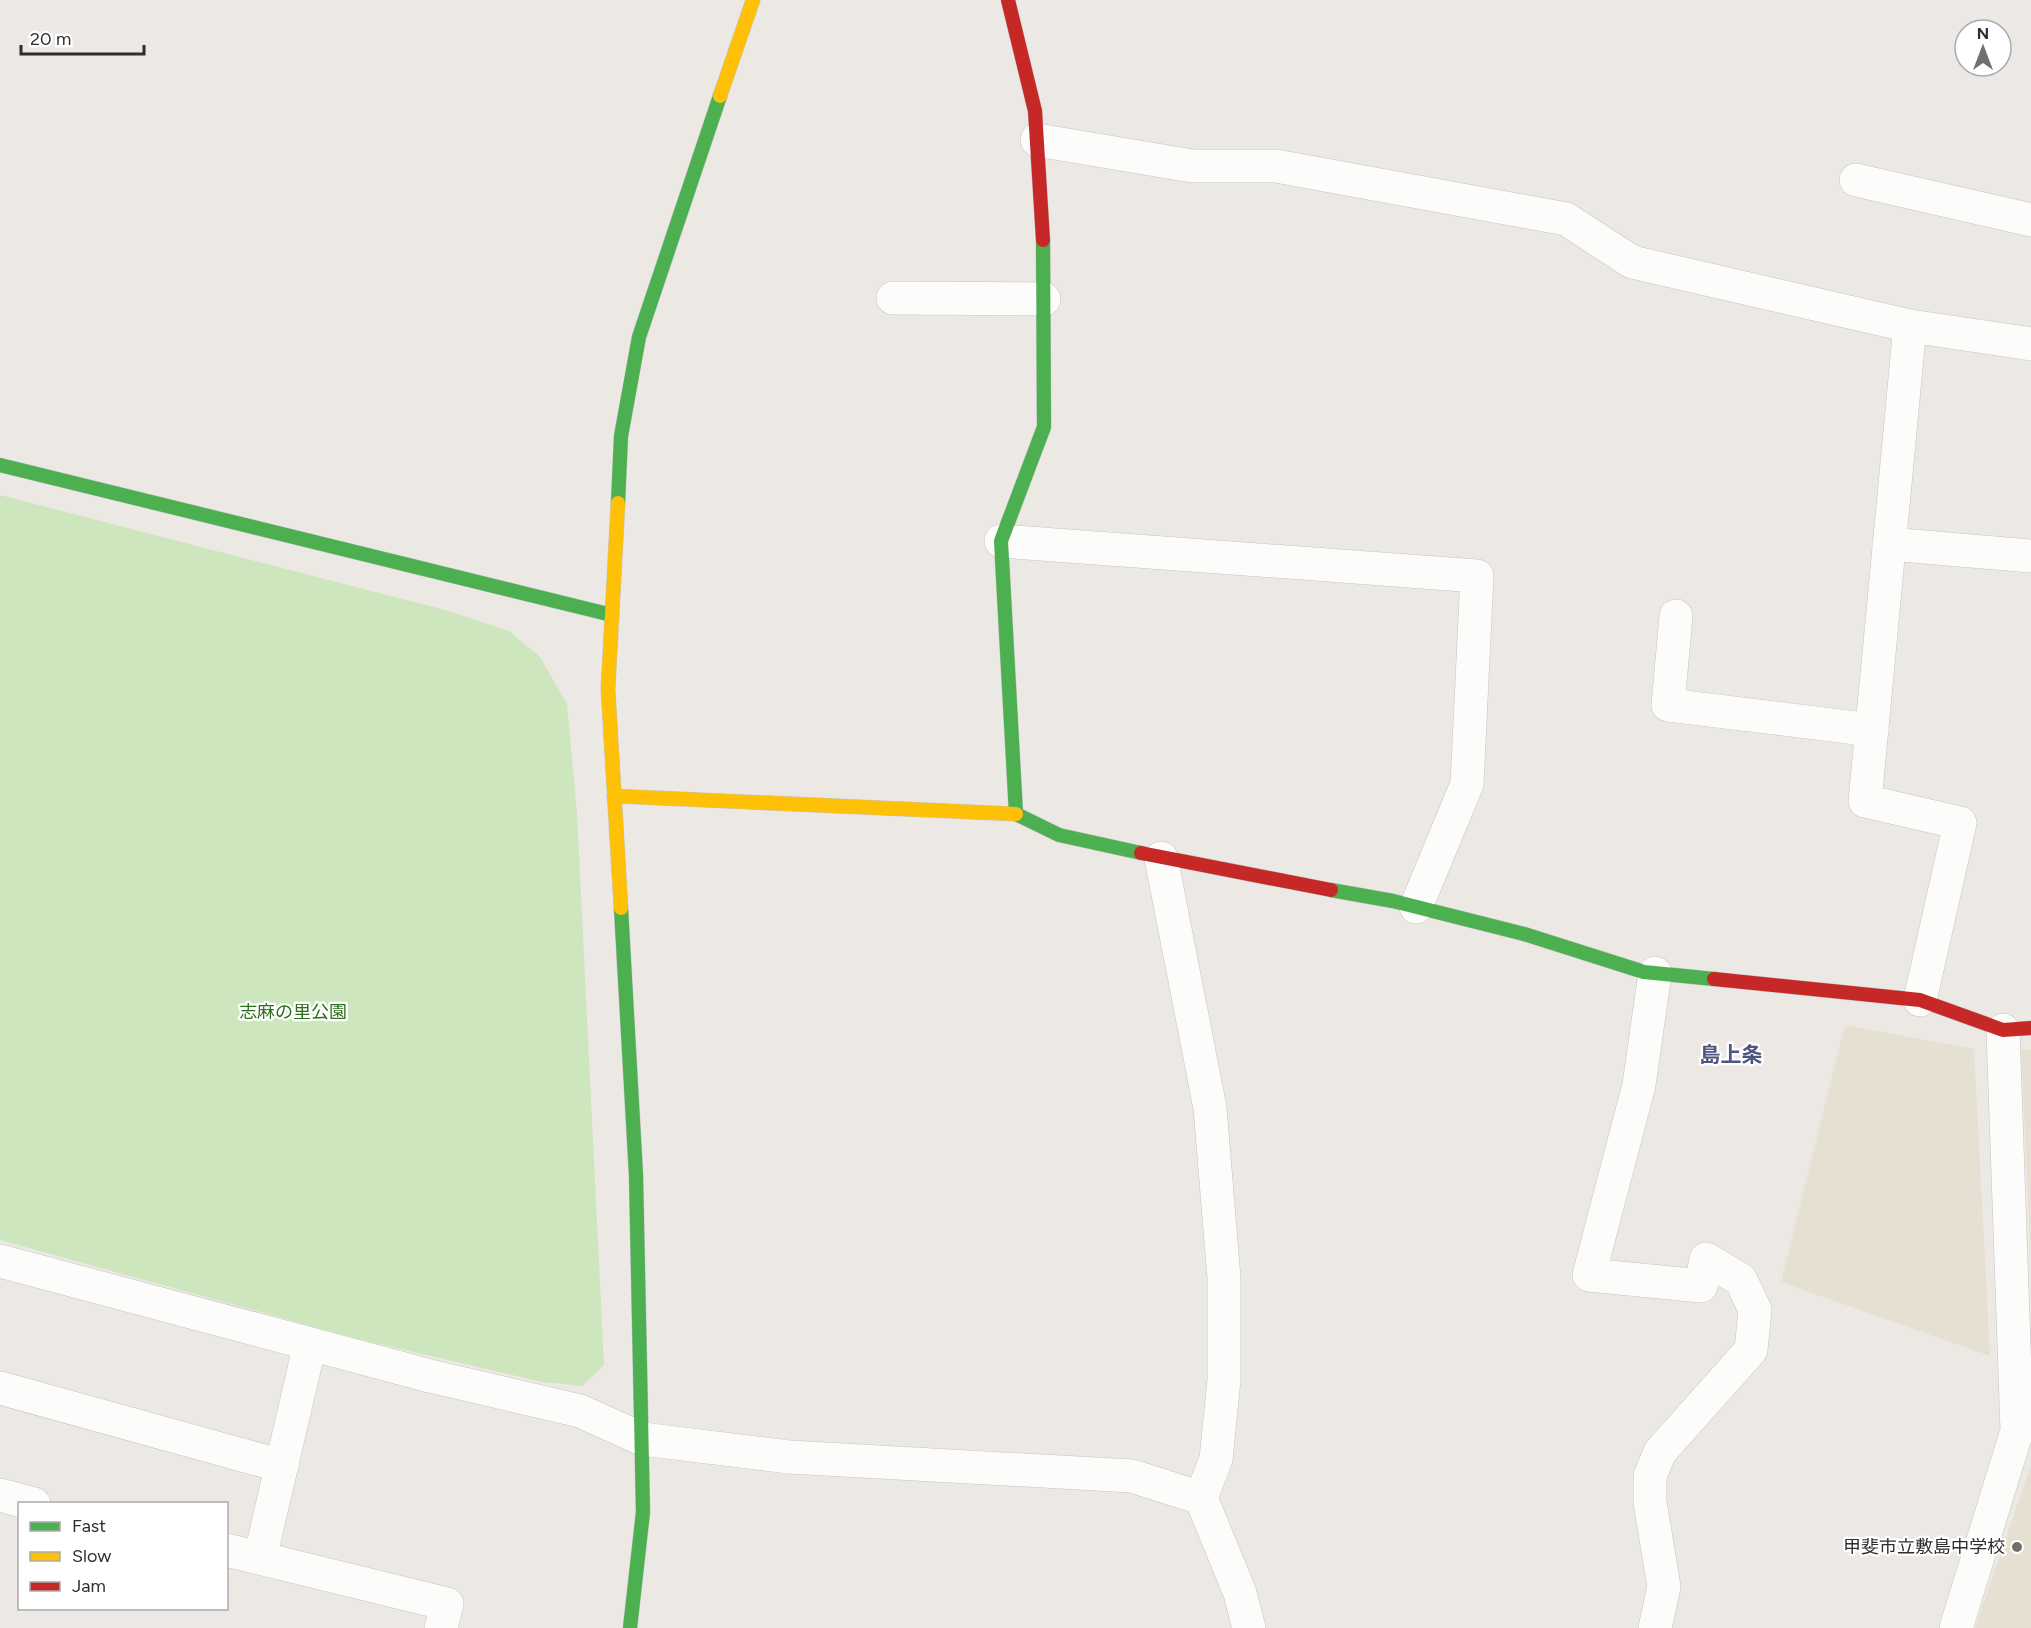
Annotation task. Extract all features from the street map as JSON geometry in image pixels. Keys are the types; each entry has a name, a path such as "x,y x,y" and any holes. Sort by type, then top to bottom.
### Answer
{"street":[{"path":"630,1628 643,1512 636,1175 608,689 621,435 639,337 753,0"},
{"path":"1008,0 1035,111 1043,225 1044,299 1044,427 1001,541 1016,814"},
{"path":"1037,140 1192,166 1276,166 1566,219 1632,262 1910,326 2031,344"},
{"path":"1856,180 2031,220"},
{"path":"893,298 1044,299"},
{"path":"1910,326 1865,801 1960,823 1920,1000"},
{"path":"0,465 612,615"},
{"path":"1001,541 1477,576 1467,784 1416,907"},
{"path":"1889,544 2031,556"},
{"path":"1676,616 1668,705 1872,730"},
{"path":"614,796 1016,814 1059,835 1161,858 1416,907 1524,934 1644,972 1920,1000 2017,1029 2017,1431 1956,1628"},
{"path":"1161,858 1210,1108 1224,1278 1224,1380 1216,1459 1201,1498 1240,1593 1249,1628"},
{"path":"1655,973 1640,1085 1589,1275 1701,1286 1706,1259 1741,1280 1755,1310 1751,1350 1660,1452 1650,1476 1650,1502 1664,1587 1655,1628"},
{"path":"0,1261 430,1376 580,1411 642,1438 789,1457 1132,1476 1201,1498"},
{"path":"260,1558 310,1344"},
{"path":"0,1388 282,1466"},
{"path":"0,1495 30,1502"},
{"path":"228,1550 447,1604 441,1628"}],"shaded area":[{"path":"1845,1025 1974,1049 1990,1356 1781,1282"},
{"path":"2021,1050 2031,1050 2031,1257"},
{"name":"甲斐市立敷島中学校","path":"2031,1465 2031,1628 1975,1628"}],"green space":[{"name":"志麻の里公園","path":"0,495 445,610 509,631 540,657 567,704 577,813 604,1365 582,1386 542,1382 354,1338 0,1240"}],"traffic: fast":[{"path":"618,503 621,436 639,337 720,96"},
{"path":"1043,240 1044,427 1001,541 1016,814 1059,835 1141,853"},
{"path":"0,465 612,615"},
{"path":"1331,890 1393,901 1524,934 1644,972 1714,979"},
{"path":"621,908 636,1175 643,1512 630,1628"}],"traffic: slow":[{"path":"720,96 753,0"},
{"path":"618,503 608,689 621,908"},
{"path":"614,796 1016,814"}],"traffic: jam":[{"path":"1008,0 1035,111 1043,240"},
{"path":"1141,853 1331,890"},
{"path":"1714,979 1920,1000 2003,1030 2031,1028"}],"place":[{"name":"甲斐市立敷島中学校","path":"2017,1547"}],"district":[{"name":"島上条","path":"1731,1055"}]}
